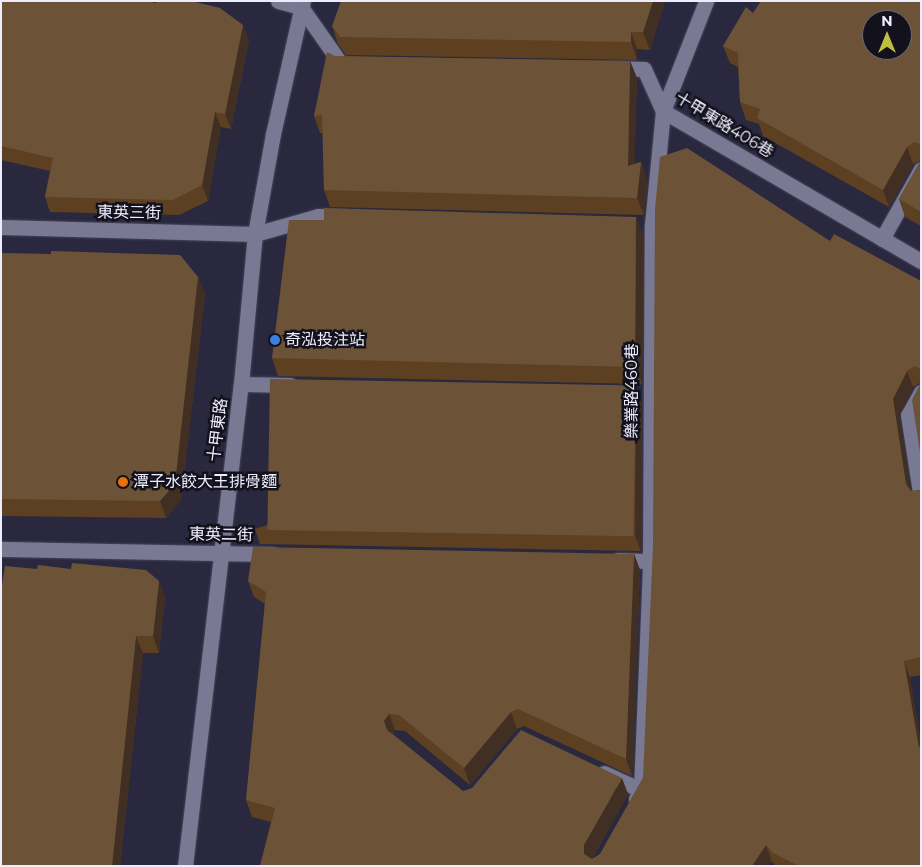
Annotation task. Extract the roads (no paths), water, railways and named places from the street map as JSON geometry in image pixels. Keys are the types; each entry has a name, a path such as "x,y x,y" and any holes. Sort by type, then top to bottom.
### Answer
{"street":[{"path":"278,1 302,4 341,64 360,64"},
{"name":"樂業路460巷","path":"642,790 650,561 644,393 652,225 663,111 706,1"},
{"name":"十甲東路","path":"185,866 241,384 255,234 302,4"},
{"name":"十甲東路406巷","path":"595,68 644,69 663,111 921,261"},
{"path":"882,239 921,169"},
{"name":"東英三街","path":"1,227 255,234 318,216 358,217"},
{"path":"632,224 652,225"},
{"path":"241,384 301,386"},
{"path":"921,392 908,414 921,499"},
{"name":"東英二街","path":"1,549 290,554"},
{"path":"600,560 650,561"},
{"path":"588,765 642,790 627,815"}],"place":[{"name":"奇泓投注站","path":"275,340"},
{"name":"潭子水餃大王排骨麵","path":"123,482"}]}
